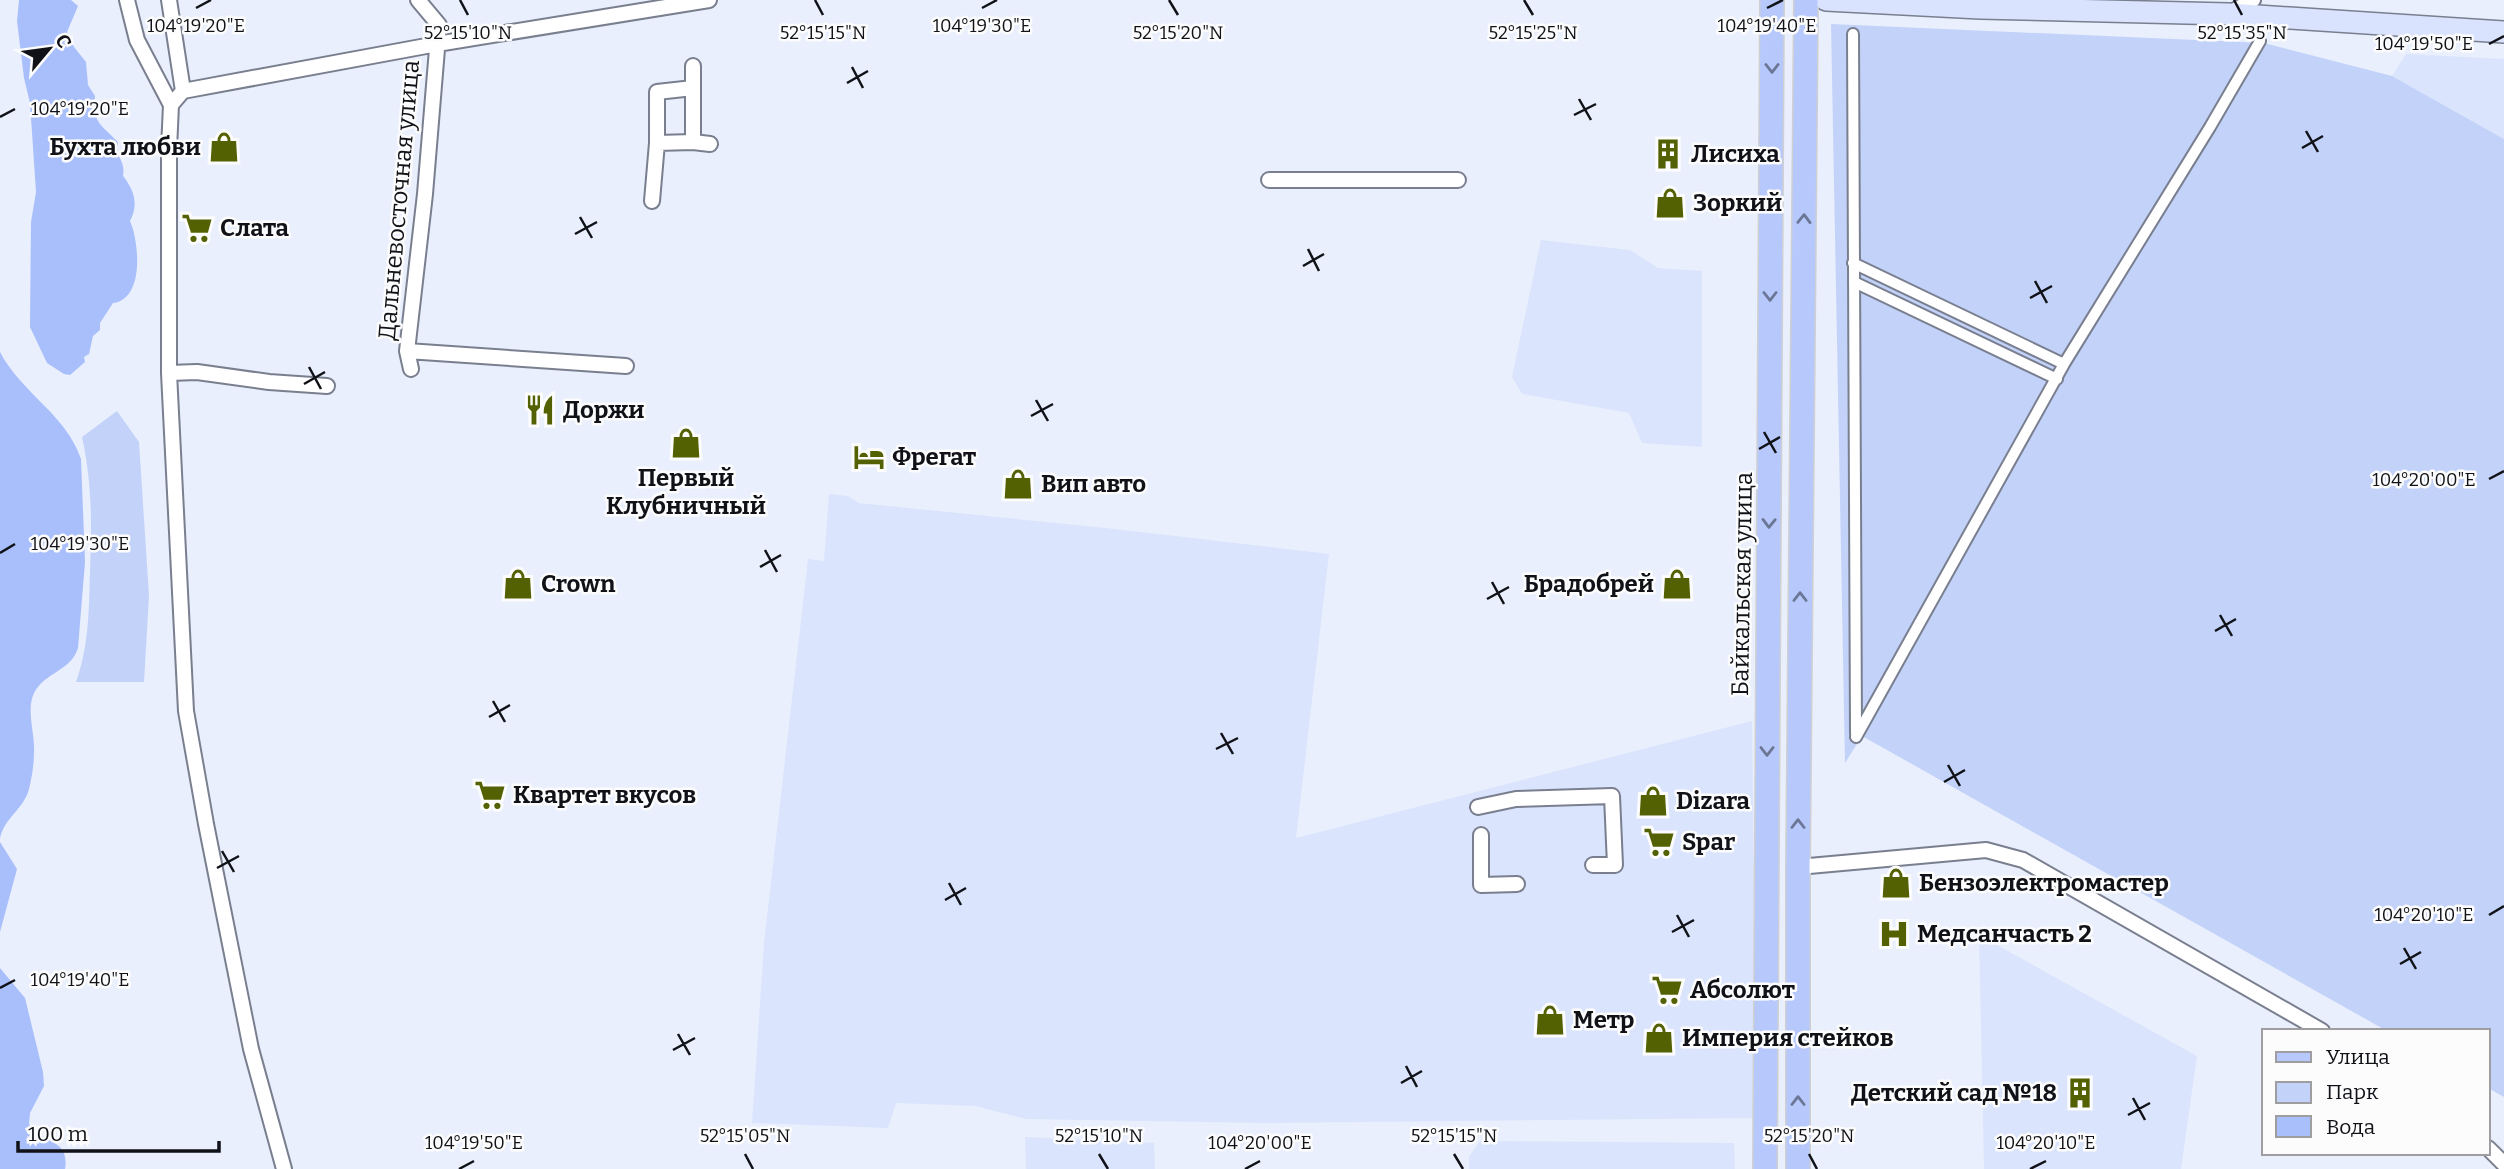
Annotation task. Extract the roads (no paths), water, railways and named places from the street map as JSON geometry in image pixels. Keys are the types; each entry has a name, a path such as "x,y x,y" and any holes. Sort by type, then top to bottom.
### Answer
{"main road":[{"name":"Байкальская улица","path":"1765,1169 1772,0"},
{"path":"1798,1169 1806,0"},
{"path":"1826,0 2228,14 2504,32"}],"street":[{"path":"127,0 137,40 171,105 169,373 187,711 205,824 251,1049 284,1169"},
{"path":"169,0 183,91"},
{"name":"Дальневосточная улица","path":"411,369 407,351 425,194 439,25 418,0"},
{"path":"171,105 183,91 437,44 709,0"},
{"path":"2228,14 2253,0"},
{"path":"1853,34 1856,737 2064,364 2203,139 2260,41"},
{"path":"693,142 694,66"},
{"path":"652,201 657,143 657,92 693,88"},
{"path":"657,143 710,144"},
{"path":"1269,180 1458,180"},
{"path":"1853,262 2064,364"},
{"path":"1854,282 2057,379"},
{"path":"407,351 626,366"},
{"path":"169,373 197,372 269,382 327,386"},
{"path":"1478,807 1516,799 1612,796 1615,865 1593,865"},
{"path":"1481,835 1481,885 1517,884"},
{"path":"1798,867 1986,850 2022,860 2318,1029"},
{"path":"2490,1150 2504,1164"}],"water":[{"path":"19,0 71,0 78,6 67,32 74,47 86,62 88,85 95,96 96,118 118,142 123,176 134,197 130,221 136,242 135,281 123,299 113,303 100,323 100,330 93,336 89,354 84,357 85,362 70,375 47,363 30,327 31,222 36,192 30,103 17,21"},
{"path":"0,352 9,367 65,429 81,459 85,562 78,648 70,662 45,680 34,693 31,714 34,752 30,784 23,802 5,826 0,839"},
{"path":"0,842 17,869 0,932"},
{"path":"0,968 25,998 43,1072 44,1086 30,1113 29,1124 63,1152 65,1169 0,1169"}],"place":[{"name":"Бухта любви","path":"224,147"},
{"name":"Лисиха","path":"1668,154"},
{"name":"Зоркий","path":"1670,203"},
{"name":"Слата","path":"197,228"},
{"name":"Доржи","path":"540,410"},
{"name":"Первый Клубничный","path":"686,443"},
{"name":"Фрегат","path":"869,457"},
{"name":"Вип авто","path":"1018,484"},
{"name":"Crown","path":"518,584"},
{"name":"Брадобрей","path":"1677,584"},
{"name":"Квартет вкусов","path":"490,795"},
{"name":"Dizara","path":"1653,801"},
{"name":"Spar","path":"1659,842"},
{"name":"Бензоэлектромастер","path":"1896,883"},
{"name":"Медсанчасть 2","path":"1894,934"},
{"name":"Абсолют","path":"1667,990"},
{"name":"Метр","path":"1550,1020"},
{"name":"Империя стейков","path":"1659,1038"},
{"name":"Детский сад №18","path":"2080,1093"}]}
